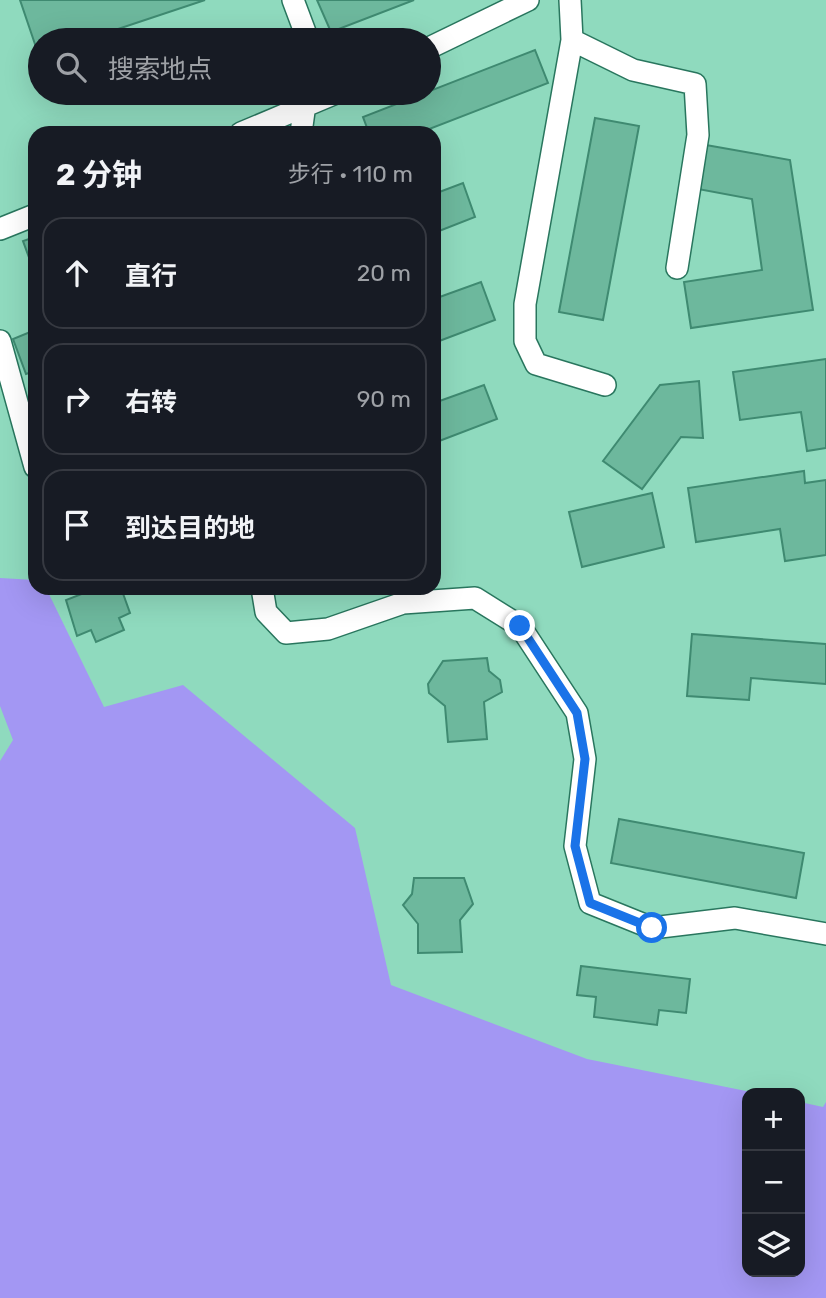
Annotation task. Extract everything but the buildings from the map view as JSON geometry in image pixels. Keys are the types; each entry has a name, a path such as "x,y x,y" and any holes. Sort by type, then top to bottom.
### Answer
{"street":[{"path":"293,0 304,28"},
{"path":"441,42 528,0"},
{"path":"569,0 572,40 525,304 525,341 536,364 605,385"},
{"path":"572,40 632,71 695,84 698,135 677,268"},
{"path":"256,126 296,105"},
{"path":"303,126 305,105"},
{"path":"0,229 28,218"},
{"path":"0,341 28,442"},
{"path":"263,595 266,612 286,633 328,629 403,603 475,598 520,626 577,713 585,759 575,846 590,903 652,928 735,918 826,934"}],"shaded area":[{"path":"0,578 28,580 28,595 49,595 104,707 183,685 355,828 391,985 587,1059 742,1090 742,1277 805,1277 805,1103 823,1107 826,1102 826,1298 0,1298 0,761 13,740 0,706"}],"route":[{"path":"520,626 577,713 585,759 575,846 590,903 652,928"}]}
